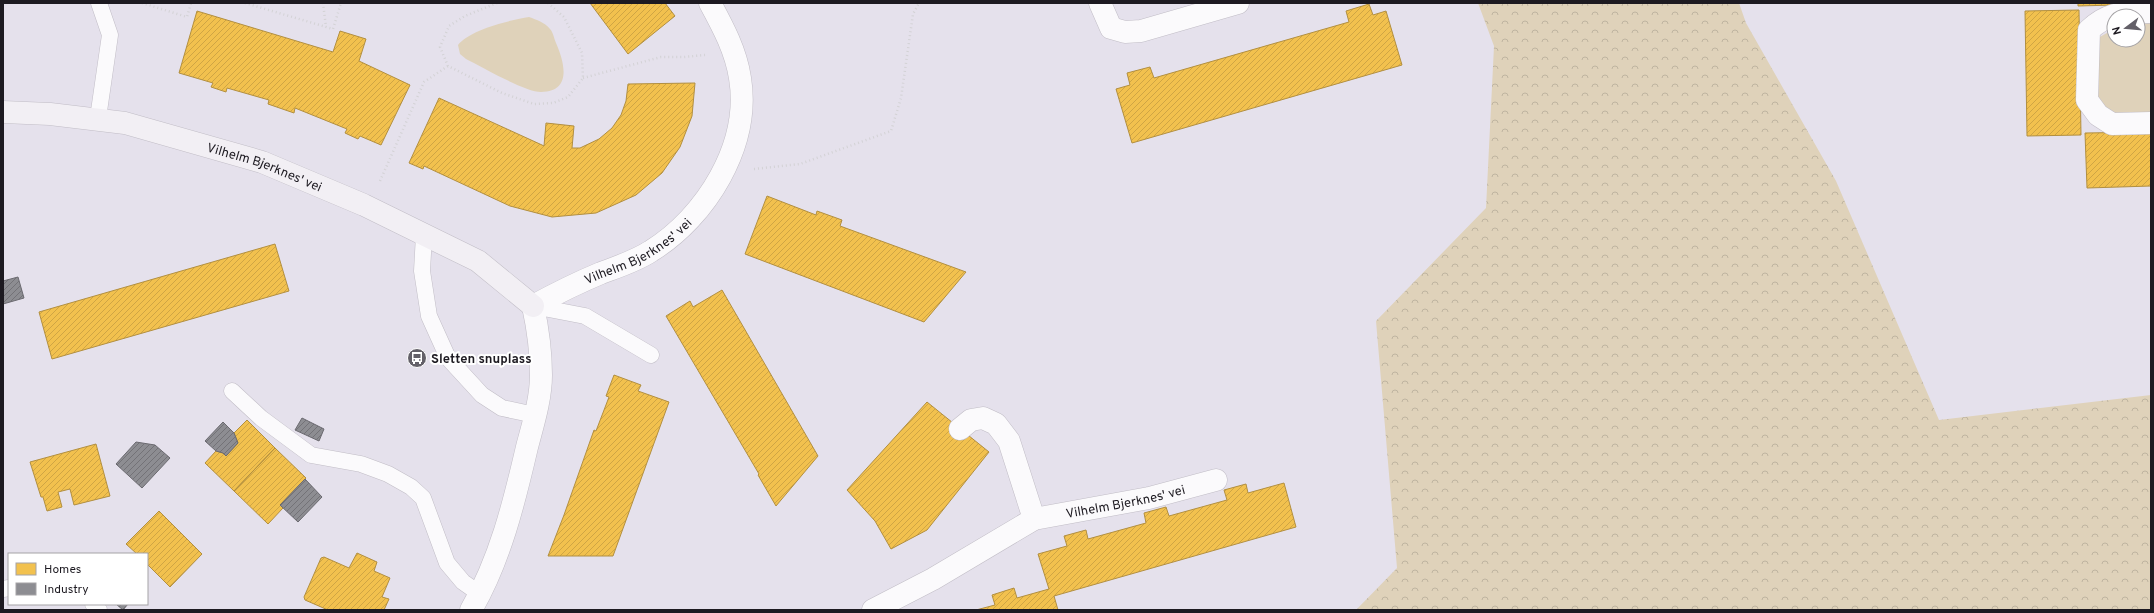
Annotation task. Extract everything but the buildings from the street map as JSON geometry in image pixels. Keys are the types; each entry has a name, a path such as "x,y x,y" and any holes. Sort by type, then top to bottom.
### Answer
{"main road":[{"name":"Vilhelm Bjerknes' vei","path":"3,112 98,118 125,123 262,162 364,205 478,261 533,306"}],"street":[{"name":"Vilhelm Bjerknes' vei","path":"533,306 565,288 650,252 699,209 724,172 737,137 741,111 741,79 733,48 710,3"},
{"path":"1100,3 1111,28 1125,32 1141,30 1238,3"},
{"path":"2151,12 2114,13 2098,21 2089,30 2087,100 2098,115 2112,124 2151,123"},
{"path":"476,602 502,542 516,495 535,415 541,377 540,337 533,306"},
{"path":"960,429 971,420 983,418 996,424 1009,441 1034,519"},
{"name":"Vilhelm Bjerknes' vei","path":"873,610 933,579 1034,519 1149,498 1216,480"}],"lane":[{"path":"98,3 110,35 98,118"},
{"path":"424,235 422,271 429,316 448,358 482,395 502,408 535,415"},
{"path":"533,306 585,316 651,355"},
{"path":"232,390 261,418 311,455 361,464 388,474 411,487 423,498 435,536 447,563 463,582 476,602"}],"path":[{"path":"142,3 187,17 191,3"},
{"path":"245,3 333,29 340,3"},
{"path":"323,3 326,27"},
{"path":"497,3 465,16 449,26 440,47 448,66 502,93 534,104 553,103 568,97 583,78 661,57 684,57 718,53 733,48"},
{"path":"548,3 564,17 582,53 583,78"},
{"path":"724,172 800,164 891,131 901,98 913,14 919,3"},
{"path":"364,205 379,183 424,82 448,66"}],"green space":[{"path":"1478,3 1739,3 1746,23 1836,181 1939,420 2151,395 2151,610 1356,610 1397,568 1376,321 1486,208 1494,46"},
{"path":"529,17 538,20 551,30 562,58 564,74 562,81 558,87 551,91 534,91 514,84 466,59 460,54 458,45 463,40 480,30 501,23"},
{"path":"2146,22 2151,22 2151,115 2109,115 2095,94 2098,38 2106,34 2106,48 2146,48"}],"place":[{"name":"Sletten snuplass","path":"417,358"}]}
